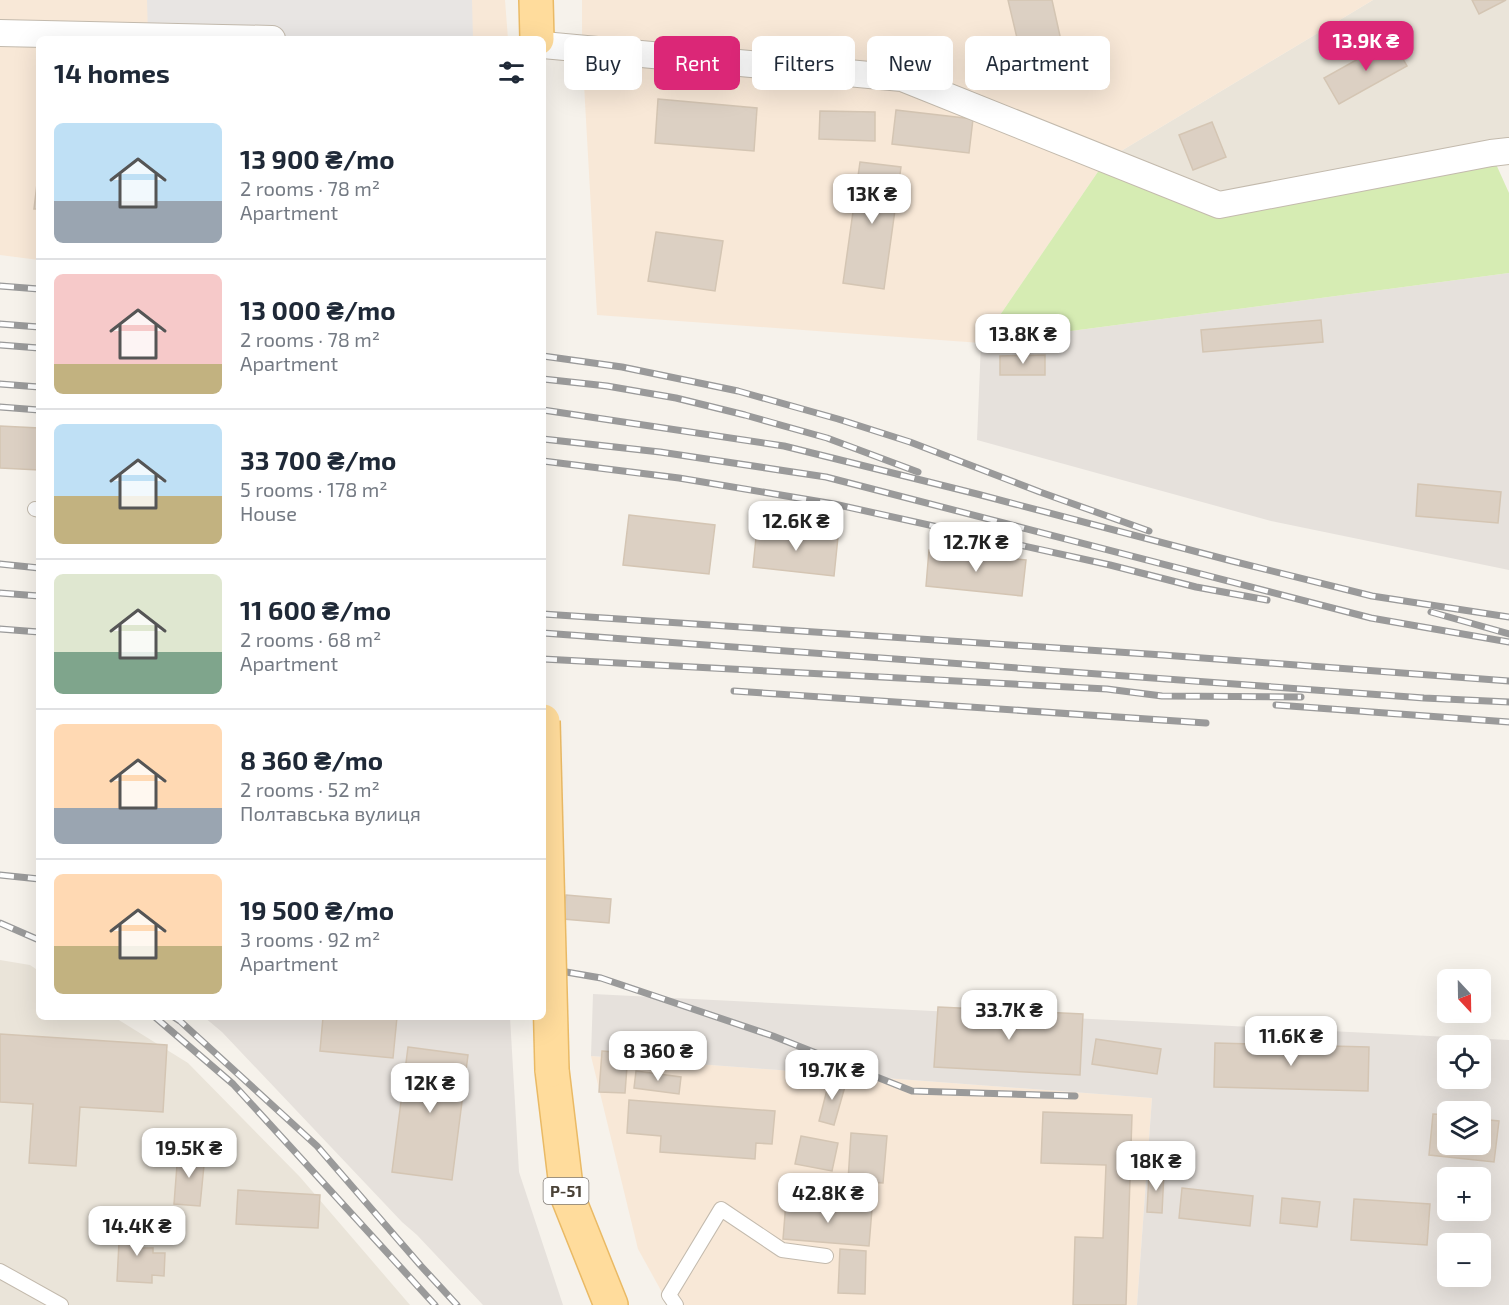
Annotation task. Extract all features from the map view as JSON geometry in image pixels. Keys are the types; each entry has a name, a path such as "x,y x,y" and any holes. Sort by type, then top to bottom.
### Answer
{"main road":[{"path":"536,0 537,36"},
{"name":"Р-51","path":"546,837 552,1070 567,1195 611,1305"}],"street":[{"path":"0,33 136,36"},
{"path":"546,45 902,78 1219,205 1509,151"}],"lane":[{"path":"676,1305 669,1295 721,1209 782,1250 826,1256"},
{"path":"0,1271 61,1305"}],"shaded area":[{"path":"0,0 505,0 508,36 36,36 36,260 0,255"},
{"path":"147,0 472,0 473,36 148,36"},
{"path":"582,0 1373,0 1106,160 981,343 597,315 584,90 642,90 642,36 582,36"},
{"path":"1373,0 1509,0 1509,142 1219,205 1106,160"},
{"path":"1509,273 1509,570 1271,521 977,440 981,343"},
{"path":"0,960 30,965 36,969 36,1020 119,1020 188,1063 300,1177 410,1305 0,1305"},
{"path":"593,994 1437,1036 1437,1089 1491,1089 1491,1039 1509,1040 1509,1305 1137,1305 1152,1098 591,1056"},
{"path":"208,1020 510,1020 519,1172 563,1305 483,1305 222,1032"},
{"path":"591,1056 1152,1098 1137,1305 669,1305 638,1249"}],"green space":[{"path":"1491,153 1509,193 1509,273 981,343 1106,160 1219,205"}],"building":[{"path":"1008,0 1052,0 1060,36 1017,36"},
{"path":"1472,0 1506,0 1479,14"},
{"path":"1392,40 1407,66 1339,104 1324,78"},
{"path":"658,99 757,108 754,151 655,143"},
{"path":"896,110 973,119 969,153 892,144"},
{"path":"820,111 875,112 875,141 819,139"},
{"path":"1212,122 1226,157 1193,170 1179,135"},
{"path":"860,162 901,167 884,289 843,283"},
{"path":"656,232 723,241 715,291 648,281"},
{"path":"1321,320 1323,342 1203,352 1201,330"},
{"path":"1045,355 1045,375 1000,375 1000,356"},
{"path":"0,426 36,428 36,470 0,468"},
{"path":"1418,484 1501,492 1498,523 1416,516"},
{"path":"629,515 715,525 709,574 623,565"},
{"path":"757,528 838,537 834,576 753,567"},
{"path":"929,550 1026,560 1022,596 926,586"},
{"path":"566,895 611,899 609,923 563,919"},
{"path":"938,1007 1083,1014 1080,1075 934,1067"},
{"path":"323,1020 397,1020 393,1058 320,1051"},
{"path":"0,1034 167,1045 163,1112 80,1107 76,1166 29,1163 33,1104 0,1102"},
{"path":"1096,1039 1161,1049 1157,1074 1092,1064"},
{"path":"1215,1043 1369,1047 1368,1091 1214,1087"},
{"path":"408,1047 468,1055 452,1180 392,1172"},
{"path":"602,1051 628,1053 625,1093 599,1092"},
{"path":"636,1071 681,1077 679,1094 634,1088"},
{"path":"830,1078 846,1083 834,1125 819,1121"},
{"path":"629,1100 775,1111 772,1144 756,1143 755,1159 660,1152 661,1136 627,1133"},
{"path":"1043,1112 1132,1115 1126,1305 1073,1305 1075,1237 1103,1238 1106,1165 1041,1163"},
{"path":"1433,1114 1437,1114 1437,1155 1491,1155 1491,1120 1499,1121 1494,1162 1429,1155"},
{"path":"851,1133 887,1136 883,1183 848,1181"},
{"path":"801,1136 838,1143 832,1171 795,1164"},
{"path":"178,1152 205,1155 200,1206 174,1204"},
{"path":"1149,1172 1164,1172 1162,1213 1147,1212"},
{"path":"1182,1188 1253,1196 1250,1226 1179,1218"},
{"path":"238,1190 320,1195 318,1228 236,1224"},
{"path":"1282,1198 1320,1202 1317,1227 1280,1223"},
{"path":"1354,1199 1430,1204 1427,1245 1351,1240"},
{"path":"786,1202 872,1209 869,1246 783,1239"},
{"path":"120,1223 142,1224 141,1248 153,1248 153,1253 165,1253 164,1276 152,1275 152,1283 117,1281"},
{"path":"840,1249 866,1251 865,1294 838,1293"}],"railway":[{"path":"0,286 36,289"},
{"path":"0,324 36,327"},
{"path":"0,345 36,348"},
{"path":"546,356 622,367 738,391 838,419 910,442 1149,531"},
{"path":"546,379 607,386 676,398 745,415 827,438 918,472"},
{"path":"0,384 36,387"},
{"path":"0,407 36,410"},
{"path":"546,410 784,446 1372,596 1509,617"},
{"path":"546,439 660,452 826,477 1371,618 1509,642"},
{"path":"546,461 679,478 834,504 1110,565 1196,587 1267,600"},
{"path":"0,564 36,568"},
{"path":"0,593 36,596"},
{"path":"1431,612 1509,634"},
{"path":"546,614 1163,655 1509,681"},
{"path":"0,629 36,632"},
{"path":"546,633 1424,698 1509,702"},
{"path":"546,659 1107,689 1162,696 1301,697"},
{"path":"734,691 1206,723"},
{"path":"1276,705 1509,722"},
{"path":"0,875 36,879"},
{"path":"0,923 36,939"},
{"path":"546,969 601,978 773,1036 912,1091 1075,1096"},
{"path":"158,1020 233,1084 435,1305"},
{"path":"178,1020 317,1146 457,1305"}]}
